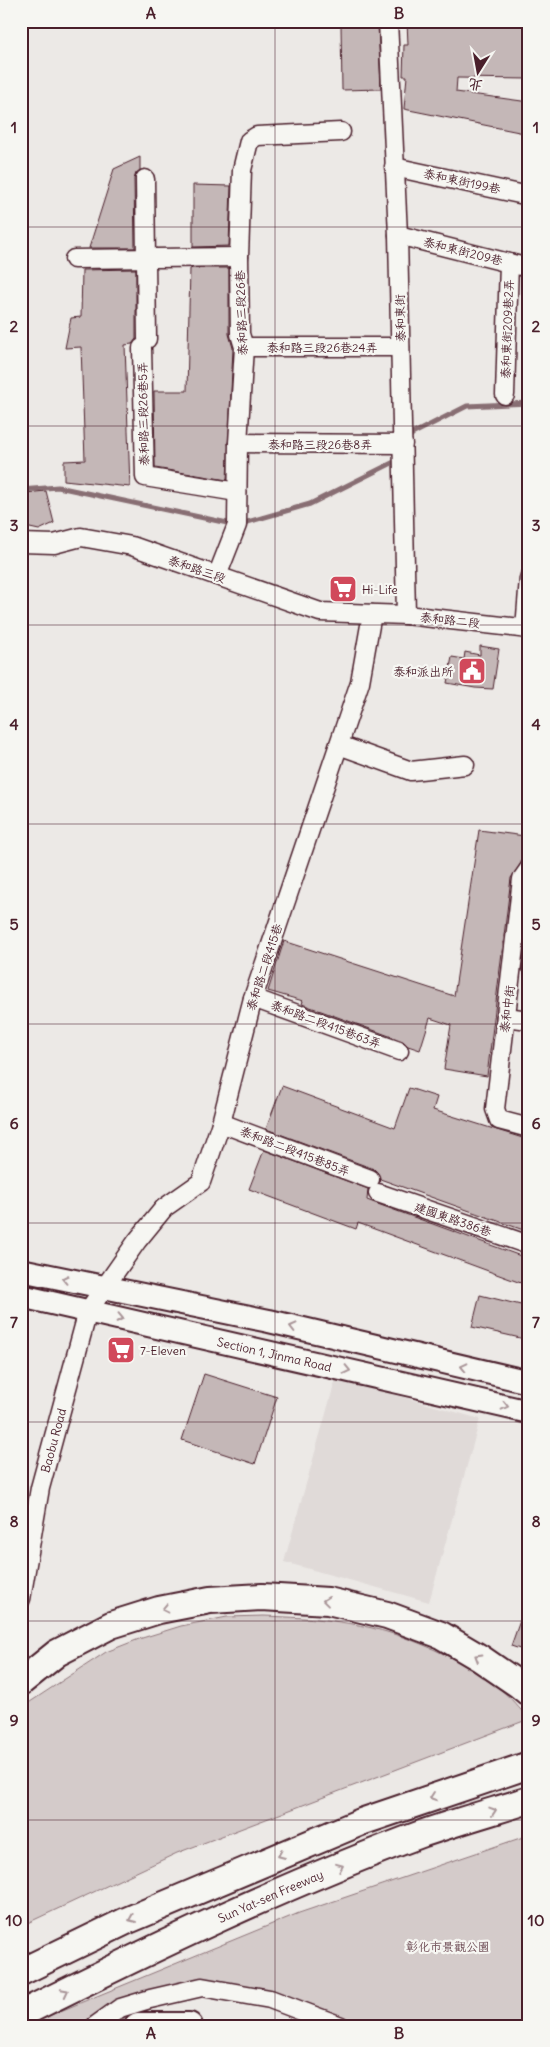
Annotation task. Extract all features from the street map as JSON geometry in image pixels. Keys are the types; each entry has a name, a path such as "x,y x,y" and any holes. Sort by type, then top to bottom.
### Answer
{"highway":[{"path":"21,1682 57,1653 111,1625 159,1610 202,1602 262,1597 328,1601 387,1615 441,1636 480,1658 529,1693"},
{"path":"21,1972 126,1921 361,1822 529,1765"},
{"name":"Sun Yat-sen Freeway","path":"21,2014 131,1959 273,1895 425,1833 529,1800"},
{"path":"138,2026 189,2026"}],"main road":[{"path":"21,1270 269,1321 529,1382"},
{"name":"Section 1, Jinma Road","path":"21,1296 529,1412"}],"street":[{"name":"泰和東街","path":"388,21 398,235 406,615"},
{"name":"泰和路三段26巷","path":"217,576 236,525 238,444 244,347 240,334 239,258 242,170 249,141 257,136 341,132"},
{"name":"泰和東街199巷","path":"394,167 529,196"},
{"path":"146,179 146,258"},
{"name":"泰和東街209巷","path":"398,235 529,268"},
{"name":"泰和路三段26巷5弄","path":"146,258 144,343 145,477 237,492"},
{"path":"74,259 239,258"},
{"name":"泰和東街209巷2弄","path":"505,395 509,263"},
{"name":"泰和路三段26巷24弄","path":"244,347 400,347"},
{"name":"泰和路三段26巷8弄","path":"238,444 403,451"},
{"name":"泰和路三段","path":"21,543 54,544 82,537 132,546 320,612 372,614"},
{"path":"527,629 529,578"},
{"name":"泰和路二段","path":"372,614 406,615 527,629"},
{"name":"泰和路二段415巷","path":"105,1288 137,1241 164,1208 201,1182 220,1123 253,998 360,682 372,614"},
{"path":"339,745 411,771 465,765"},
{"name":"泰和中街","path":"529,869 522,878 495,1109 498,1120 529,1128"},
{"name":"泰和路二段415巷63弄","path":"253,998 399,1051"},
{"path":"506,1017 529,1020"},
{"name":"泰和路二段415巷85弄","path":"220,1123 374,1186"},
{"name":"建國東路386巷","path":"374,1186 529,1245"},
{"name":"Baobu Road","path":"21,1599 40,1488 88,1311 105,1288"},
{"path":"95,2026 120,2008 202,1987 270,1999 341,2026"}],"shaded area":[{"path":"336,1378 480,1419 429,1602 284,1562"}],"green space":[{"path":"227,1617 292,1617 361,1625 382,1630 424,1645 483,1676 504,1692 529,1719 177,1853 21,1926 21,1711 30,1702 106,1652 139,1639 181,1626"},
{"name":"彰化市景觀公園","path":"529,1835 529,2026 351,2026 323,2013 210,1989 101,2026 24,2026 299,1913"}],"building":[{"path":"407,21 529,21 529,79 457,78 456,92 529,102 529,134 404,109 407,76 403,76 404,45 408,45"},
{"path":"378,24 381,89 342,90 341,25"},
{"path":"140,157 140,170 136,173 134,179 135,248 89,248 114,169"},
{"path":"193,185 231,186 229,246 193,247"},
{"path":"229,268 229,334 233,348 227,480 155,468 154,391 187,391 190,269"},
{"path":"136,269 136,339 132,344 125,345 130,487 64,480 64,461 85,460 81,347 65,348 71,318 81,317 82,270"},
{"path":"46,491 54,523 39,530 21,526 21,511 25,493"},
{"name":"泰和派出所","path":"480,646 499,649 493,689 447,683 452,657 464,659 465,652 480,655"},
{"path":"479,830 525,836 521,863 511,878 487,1076 444,1069 451,1025 430,1018 420,1050 408,1046 403,1041 302,1004 303,1001 268,991 284,941 454,996"},
{"path":"529,913 529,972 522,971"},
{"path":"282,1086 395,1128 409,1088 437,1097 433,1110 529,1140 529,1232 380,1179 374,1169 266,1129"},
{"path":"264,1150 368,1189 367,1200 529,1259 529,1286 358,1223 356,1229 249,1189"},
{"path":"480,1295 529,1307 529,1340 472,1327"},
{"path":"204,1374 277,1397 255,1464 182,1440"},
{"path":"527,1601 529,1601 529,1652 511,1646"}],"waterway":[{"path":"408,440 412,434 467,406 529,403"},
{"path":"21,490 58,487 237,525 310,504 394,462 397,458"}],"place":[{"name":"Hi-Life","path":"343,589"},
{"name":"泰和派出所","path":"472,671"},
{"name":"7-Eleven","path":"121,1350"}]}
